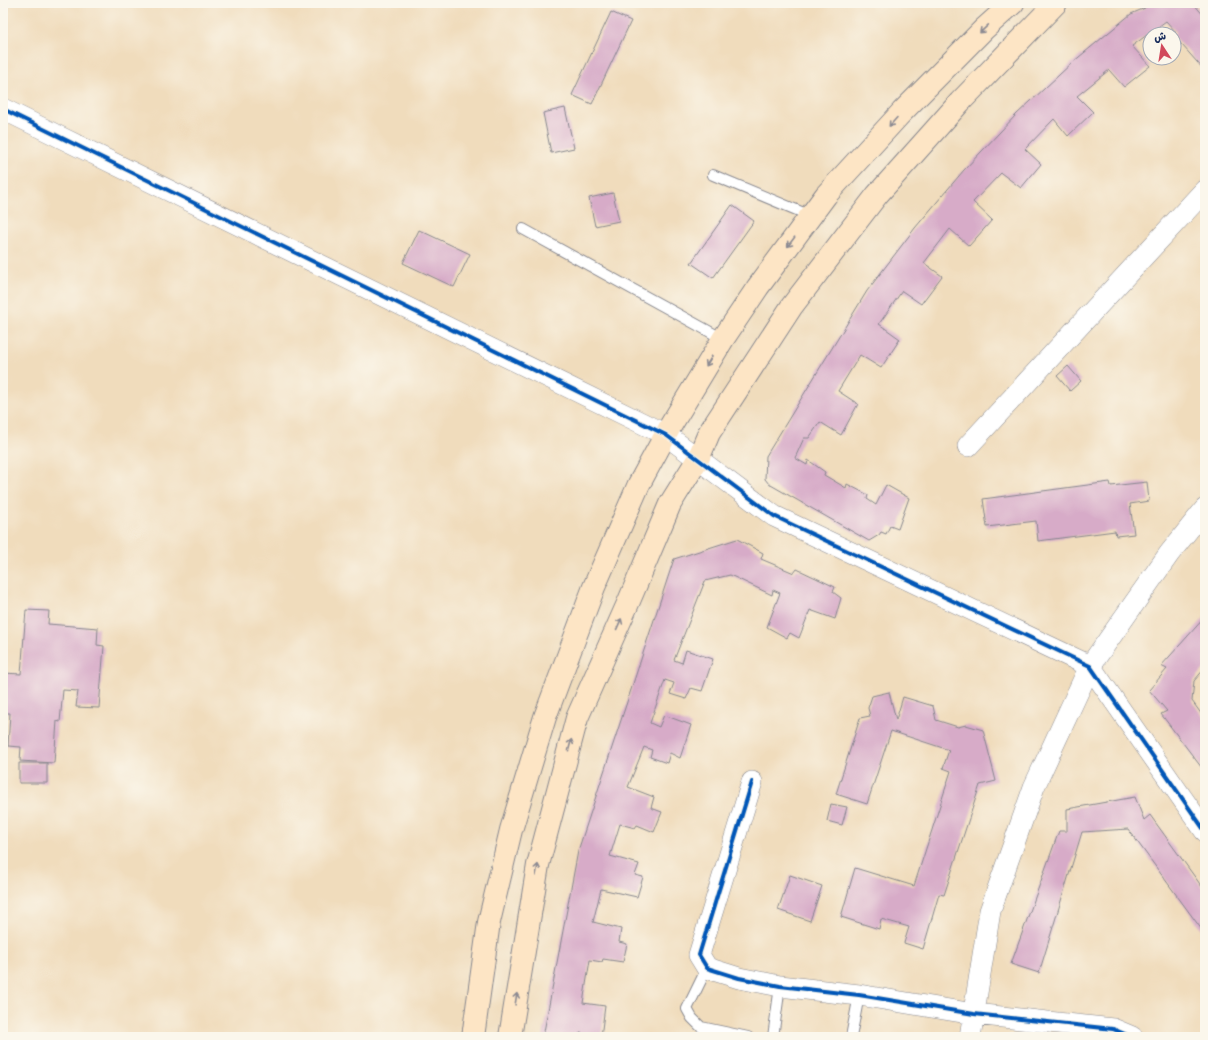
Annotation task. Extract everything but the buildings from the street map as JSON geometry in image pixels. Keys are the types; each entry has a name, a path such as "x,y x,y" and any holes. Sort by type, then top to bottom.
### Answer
{"main road":[{"path":"473,1037 489,922 511,830 545,717 594,587 639,484 723,339 758,287 826,195 902,112 984,29 1013,3"},
{"path":"510,1037 538,865 578,718 670,504 698,459 709,433 792,306 872,201 960,102 1056,3"}],"street":[{"path":"3,108 666,435 774,516 1090,666 1205,831"},
{"path":"968,446 1205,190"},
{"path":"970,1037 990,911 1034,787 1090,666 1169,554 1205,509"},
{"path":"752,782 699,954 707,968 738,978 780,986 859,995 974,1014 1112,1029 1132,1037"}],"lane":[{"path":"713,175 811,216"},
{"path":"523,229 723,339"},
{"path":"707,968 686,1009 701,1027 748,1037"},
{"path":"772,1037 780,986"},
{"path":"851,1037 859,995"}],"cycle path":[{"path":"3,109 666,435 774,516 1090,666 1205,831"},
{"path":"752,782 699,955 707,968 739,978 780,986 859,995 974,1014 1113,1029 1132,1037"}]}
